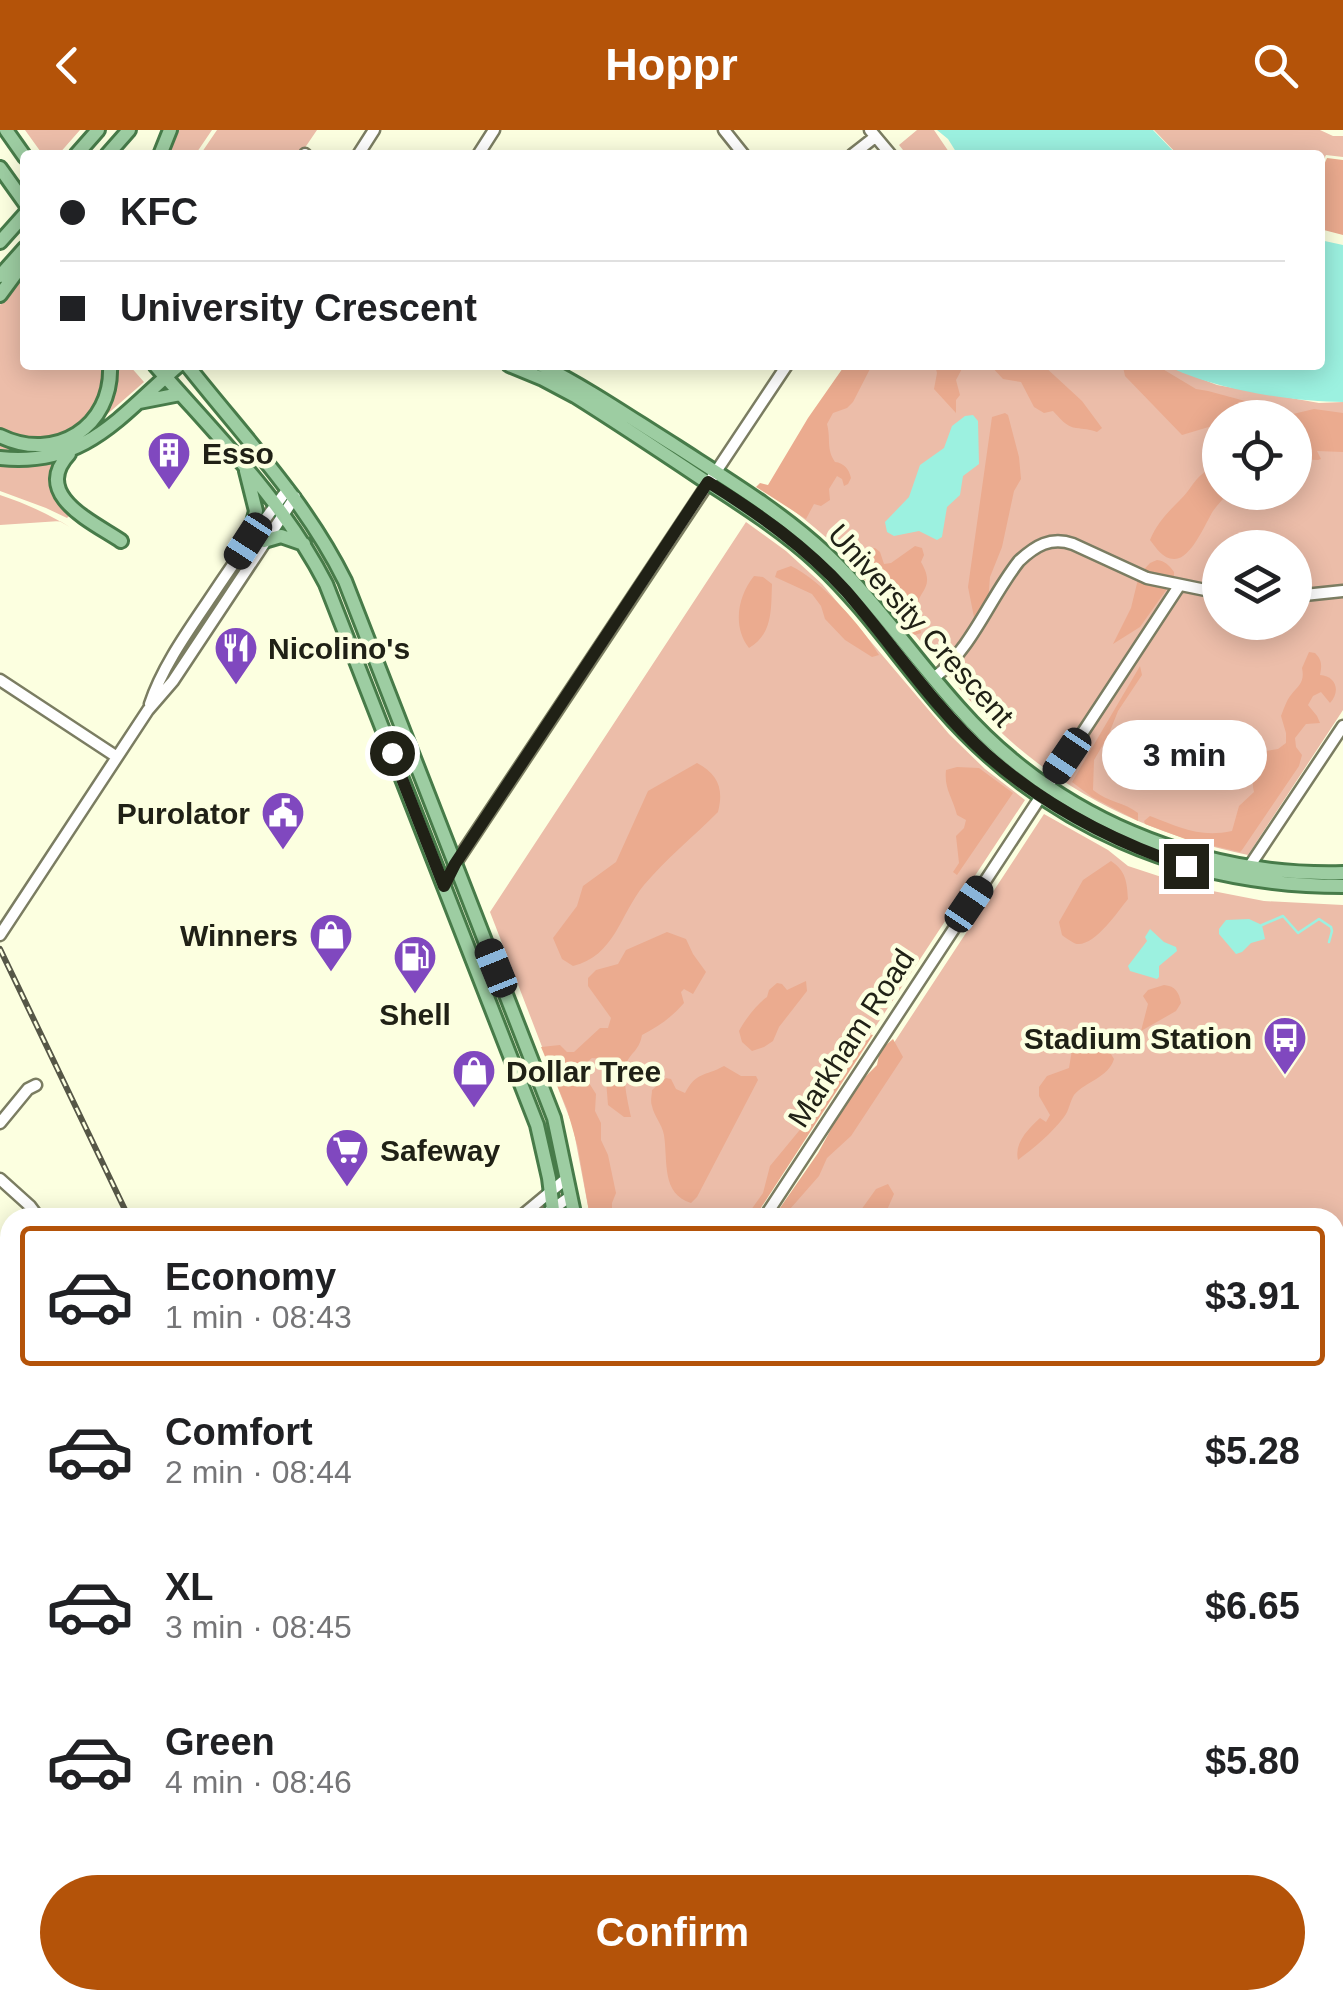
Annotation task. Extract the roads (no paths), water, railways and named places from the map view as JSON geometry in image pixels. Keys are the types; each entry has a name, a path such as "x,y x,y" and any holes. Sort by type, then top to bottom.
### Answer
{"main road":[{"path":"80,150 98,130"},
{"path":"111,150 129,130"},
{"path":"0,168 20,196"},
{"path":"0,242 20,220"},
{"path":"0,276 20,254"},
{"path":"0,295 20,268"},
{"path":"0,436 37,445 76,434 92,422 106,398 110,370"},
{"path":"159,370 280,508 330,594 537,1126 554,1208"},
{"path":"0,458 39,460 74,449 100,434 173,370"},
{"path":"191,370 292,493 345,582 554,1118 573,1208"},
{"name":"University Crescent","path":"522,370 576,396 786,520 860,589 993,743 1043,791 1100,832 1186,866 1229,876 1268,883 1343,886"},
{"name":"University Crescent","path":"551,370 606,400 712,477 823,568 965,733 1000,766 1107,822 1195,856 1249,868 1343,874"},
{"path":"134,404 180,394"},
{"path":"74,449 59,468 59,490 70,506 122,541"},
{"path":"244,464 256,511 248,541"},
{"path":"264,541 281,536 304,544"}],"street":[{"path":"724,130 740,150"},
{"path":"444,886 783,370"},
{"path":"148,710 180,645 248,541 292,493"},
{"path":"0,935 148,710 167,689 264,541 280,508"},
{"path":"934,678 964,648 1019,561 1050,541 1066,541 1135,574 1202,590"},
{"name":"Markham Road","path":"771,1208 1179,586"},
{"path":"1312,594 1343,591"},
{"path":"0,680 117,758"},
{"path":"1249,868 1343,726"},
{"path":"0,1122 36,1085"},
{"path":"0,1178 32,1208"},
{"path":"532,1208 567,1178"},
{"path":"558,1208 571,1196"}],"water":[{"path":"937,130 1153,130 1172,150 955,150"},
{"path":"1325,241 1343,245 1343,402 1301,400 1206,381 1177,370 1325,370"},
{"path":"973,415 978,421 979,464 963,476 960,495 947,507 942,537 937,540 919,531 894,536 887,532 885,522 909,497 920,465 944,448 952,426"},
{"path":"1249,919 1262,925 1265,939 1236,954 1219,929 1226,920"},
{"path":"1150,929 1177,951 1159,966 1157,979 1130,971 1128,966 1147,941"}],"waterway":[{"path":"1262,925 1283,916 1298,933 1319,919 1331,927 1329,942"}],"railway":[{"path":"0,949 124,1208"}],"place":[{"name":"Esso","path":"169,491"},
{"name":"Nicolino's","path":"236,686"},
{"name":"Purolator","path":"283,851"},
{"name":"Winners","path":"331,973"},
{"name":"Shell","path":"415,995"},
{"name":"Stadium Station","path":"1285,1076"},
{"name":"Dollar Tree","path":"474,1109"},
{"name":"Safeway","path":"347,1188"}]}
